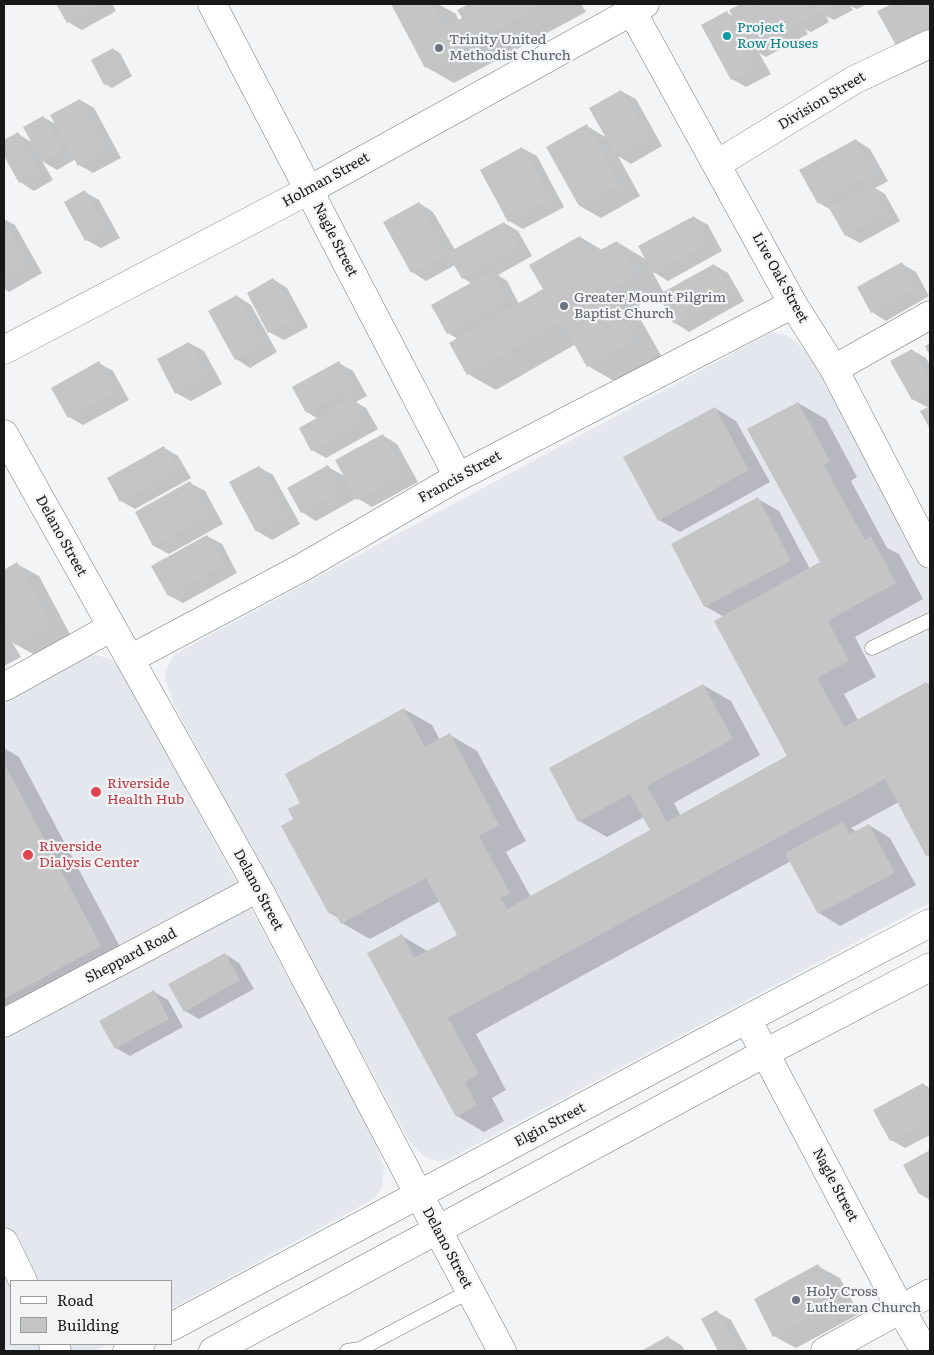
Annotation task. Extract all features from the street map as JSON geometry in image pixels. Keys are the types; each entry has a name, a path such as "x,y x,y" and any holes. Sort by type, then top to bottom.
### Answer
{"street":[{"name":"Nagle Street","path":"212,4 458,477"},
{"name":"Holman Street","path":"4,350 309,190 635,6"},
{"name":"Live Oak Street","path":"635,6 717,164 793,304 834,369 930,554"},
{"name":"Division Street","path":"717,164 854,80 930,44"},
{"name":"Francis Street","path":"130,658 303,567 458,477 793,304"},
{"path":"834,369 930,316"},
{"name":"Delano Street","path":"4,434 258,888 418,1195 502,1351"},
{"path":"4,687 112,627"},
{"name":"Sheppard Road","path":"4,1023 258,888"},
{"name":"Elgin Street","path":"172,1327 746,1019 930,923"},
{"path":"213,1351 765,1053 930,967"},
{"name":"Nagle Street","path":"746,1019 901,1310 925,1351"},
{"path":"4,1242 23,1280"},
{"path":"826,1351 930,1293"},
{"path":"127,1351 139,1345"}],"lane":[{"path":"872,648 930,620"},
{"path":"347,1351 360,1349 470,1291"}],"shaded area":[{"path":"772,332 785,335 796,342 813,359 825,376 930,574 930,903 451,1158 441,1162 425,1157 409,1141 174,705 165,679 168,665 175,654"},
{"path":"92,654 111,659 123,673 371,1130 384,1167 382,1188 370,1201 172,1308 172,1280 10,1280 10,1345 105,1345 93,1351 4,1351 4,704"}],"building":[{"path":"56,4 102,4 67,23"},
{"name":"Trinity United Methodist Church","path":"391,4 432,4 444,27 462,18 457,10 469,4 544,4 425,68"},
{"path":"741,4 753,4 772,38 751,50 729,10"},
{"path":"756,4 782,4 794,26 774,37"},
{"path":"784,4 811,4 816,13 795,25"},
{"path":"814,4 835,4 819,13"},
{"path":"892,4 900,4 918,37 898,49 877,11"},
{"path":"903,4 930,4 930,31 921,36"},
{"path":"727,11 757,66 731,80 701,25"},
{"path":"113,48 126,72 104,85 91,60"},
{"path":"621,90 648,138 616,156 589,108"},
{"path":"80,99 107,150 78,166 50,115"},
{"path":"43,116 62,151 42,162 23,127"},
{"path":"587,124 619,184 579,206 546,147"},
{"path":"18,132 39,172 19,183 4,156 4,140"},
{"path":"856,139 874,172 818,204 799,170"},
{"path":"522,147 551,198 508,222 480,170"},
{"path":"871,184 886,212 845,236 829,208"},
{"path":"85,190 106,229 85,241 64,202"},
{"path":"419,202 447,253 411,273 383,222"},
{"path":"694,216 709,242 653,273 638,246"},
{"path":"4,221 28,265 4,279"},
{"path":"504,222 518,248 462,279 447,253"},
{"name":"Greater Mount Pilgrim Baptist Church","path":"580,236 591,255 617,241 636,275 607,291 634,341 587,367 561,321 467,375 449,343 543,289 529,265"},
{"path":"902,262 916,288 871,313 857,287"},
{"path":"714,264 730,293 674,324 658,295"},
{"path":"492,271 508,301 447,334 431,305"},
{"path":"273,278 295,318 268,333 247,293"},
{"path":"237,295 264,344 235,360 208,311"},
{"path":"189,342 208,376 175,394 157,359"},
{"path":"912,349 930,382 930,389 912,400 890,361"},
{"path":"99,361 116,391 68,418 51,388"},
{"path":"339,361 353,387 306,413 292,387"},
{"path":"352,398 364,421 311,451 299,428"},
{"path":"798,402 830,461 824,465 865,540 871,537 896,583 828,621 849,661 817,678 844,727 926,682 930,690 930,854 926,856 885,779 448,1018 479,1074 465,1082 477,1105 456,1117 367,953 402,934 414,958 457,935 426,878 341,924 334,911 329,914 281,826 293,819 288,809 300,803 285,774 404,708 425,747 450,733 499,825 479,836 510,893 501,898 507,909 650,830 630,794 578,822 549,768 703,684 733,739 647,786 667,822 787,756 714,621 820,562 747,429"},
{"path":"930,406 930,429 920,411"},
{"path":"715,407 749,470 658,521 623,457"},
{"path":"383,434 404,473 357,500 335,460"},
{"path":"164,446 177,470 120,502 107,478"},
{"path":"328,465 342,490 301,513 287,488"},
{"path":"259,466 287,516 256,532 229,482"},
{"path":"190,481 209,515 153,546 135,512"},
{"path":"758,497 791,561 704,607 671,544"},
{"path":"207,535 224,564 168,596 151,566"},
{"path":"17,562 52,625 15,645 4,624 4,570"},
{"name":"Riverside Dialysis Center","path":"4,763 101,946 4,999"},
{"path":"843,822 850,834 869,824 895,873 818,914 785,853"},
{"path":"225,953 240,980 184,1012 168,984"},
{"path":"154,990 169,1019 115,1049 99,1021"},
{"path":"923,1083 930,1096 930,1119 890,1141 873,1110"},
{"path":"930,1150 930,1188 919,1194 903,1165"},
{"name":"Holy Cross Lutheran Church","path":"818,1264 839,1301 773,1337 754,1299"},
{"path":"717,1310 739,1351 718,1351 701,1319"},
{"path":"668,1336 676,1351 641,1351"}],"place":[{"name":"Project Row Houses","path":"727,36"},
{"name":"Trinity United Methodist Church","path":"439,48"},
{"name":"Greater Mount Pilgrim Baptist Church","path":"564,306"},
{"name":"Riverside Health Hub","path":"96,792"},
{"name":"Riverside Dialysis Center","path":"28,855"},
{"name":"Holy Cross Lutheran Church","path":"796,1300"}]}
